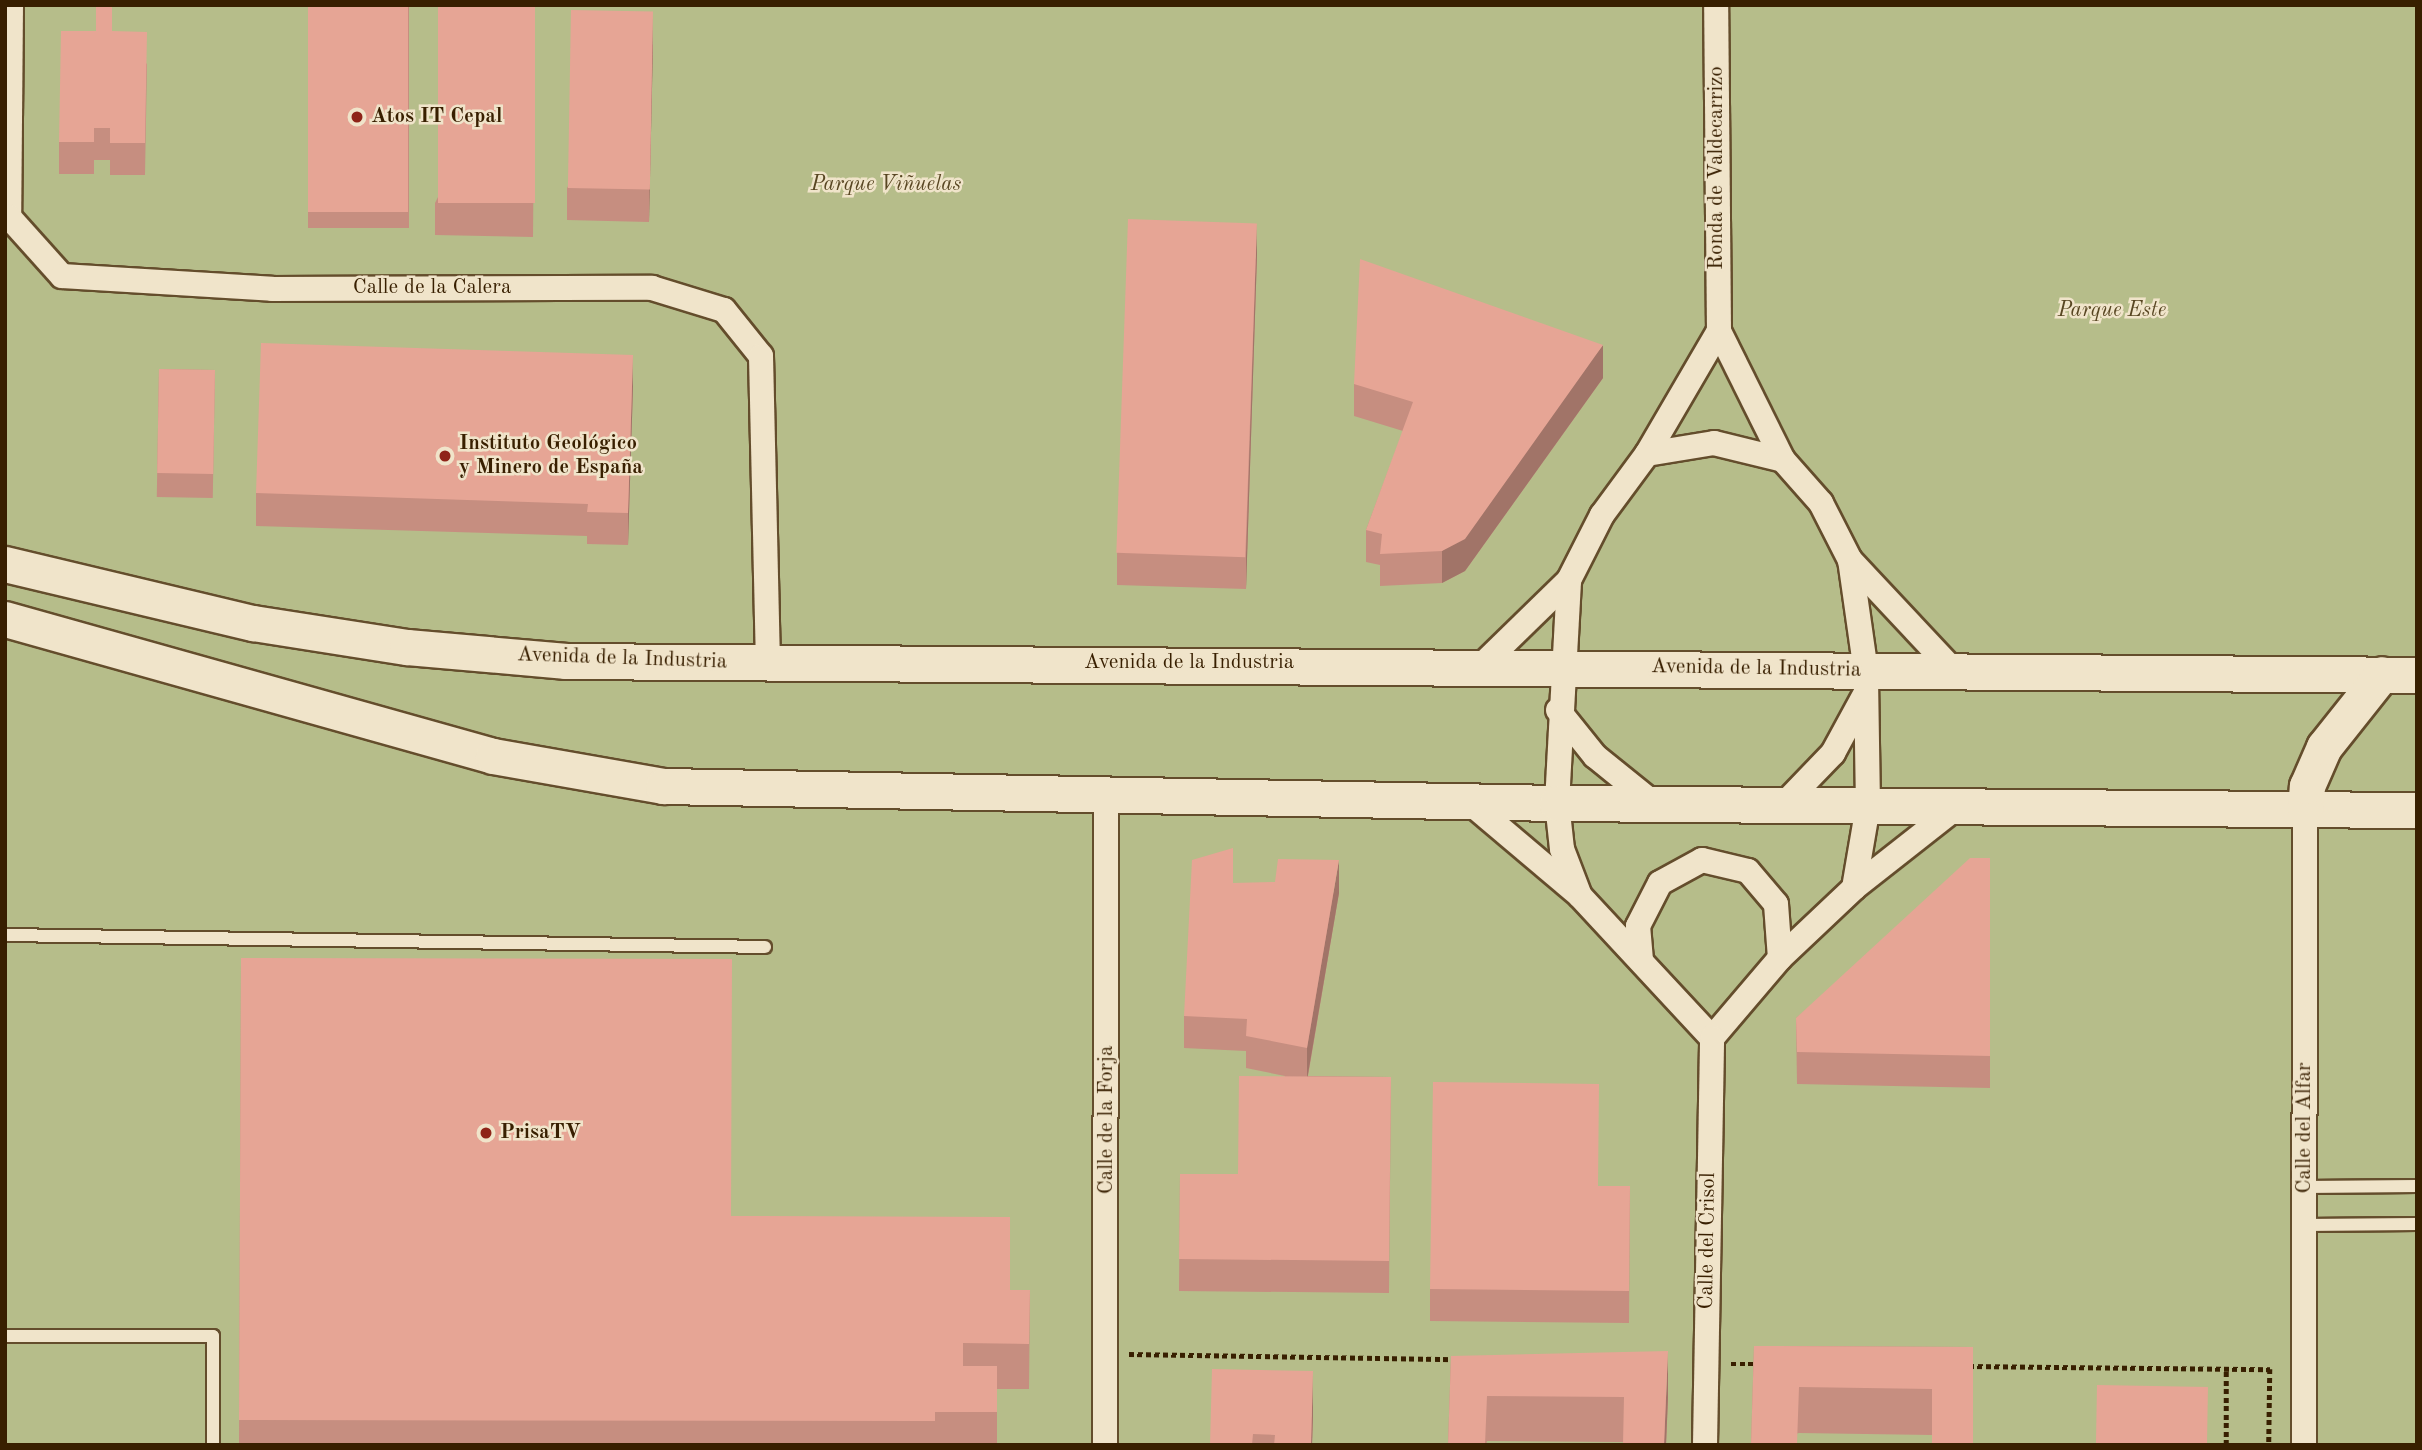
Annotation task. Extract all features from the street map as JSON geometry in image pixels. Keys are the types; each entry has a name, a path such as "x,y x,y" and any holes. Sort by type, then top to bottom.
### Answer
{"street":[{"name":"Calle de la Calera","path":"11,5 9,217 62,276 272,289 652,288 724,310 761,356 768,663"},
{"name":"Ronda de Valdecarrizo","path":"1716,5 1719,331"},
{"path":"1483,664 1569,580 1602,515 1647,454 1719,331"},
{"path":"1719,331 1783,460 1821,503 1850,560 1952,669"},
{"path":"1647,454 1714,443 1783,460"},
{"path":"1850,560 1865,684 1868,806 1854,888"},
{"name":"Avenida de la Industria","path":"5,564 253,623 407,648 566,661 1564,665 1865,684 1952,669 2417,675"},
{"path":"1569,580 1564,665 1558,710 1557,803 1562,849 1580,896"},
{"path":"5,619 493,756 663,786 1468,802 2305,812 2417,810"},
{"path":"2305,812 2307,786 2324,747 2382,674"},
{"path":"1784,804 1833,753 1865,684"},
{"path":"1558,710 1595,757 1653,803"},
{"name":"Calle de la Forja","path":"1105,1445 1106,795"},
{"path":"1468,802 1580,896 1712,1038 1780,958 1854,888 1956,807"},
{"name":"Calle del Alfar","path":"2304,1445 2305,812"},
{"path":"1641,960 1638,926 1660,883 1702,860 1748,871 1776,904 1780,958"},
{"name":"Calle del Crisol","path":"1705,1445 1712,1038"}],"lane":[{"path":"5,935 765,947"},
{"path":"2305,1187 2417,1186"},
{"path":"2305,1225 2417,1224"},
{"path":"5,1336 213,1336 213,1445"}],"path":[{"path":"2226,1368 2226,1445"},
{"path":"2269,1445 2270,1369"}],"green space":[{"path":"5,5 2417,5 2417,1445 5,1445"}],"building":[{"path":"96,5 112,5 112,31 147,32 145,143 110,143 110,128 94,128 94,142 59,142 61,31 96,31"},
{"name":"Atos IT Cepal","path":"308,5 408,5 408,212 308,212"},
{"path":"438,5 535,5 535,203 438,203"},
{"path":"571,10 653,11 650,189 568,188"},
{"path":"1128,219 1257,224 1245,557 1116,553"},
{"path":"1360,259 1603,345 1465,539 1442,551 1380,554 1382,534 1366,530 1413,402 1354,384"},
{"name":"Instituto Geológico y Minero de España","path":"261,343 633,355 628,513 587,512 588,504 256,493"},
{"path":"159,369 215,370 213,474 157,473"},
{"path":"1233,848 1233,883 1275,882 1278,859 1339,860 1307,1048 1246,1036 1247,1019 1184,1016 1192,860"},
{"path":"1970,858 1990,858 1990,1056 1797,1052 1796,1018"},
{"name":"PrisaTV","path":"241,958 732,959 731,1216 1010,1217 1010,1290 1030,1290 1029,1344 963,1343 963,1366 997,1366 997,1412 935,1412 935,1421 239,1420"},
{"path":"1239,1076 1391,1077 1389,1261 1179,1259 1180,1174 1238,1174"},
{"path":"1433,1082 1599,1084 1598,1186 1630,1186 1629,1291 1430,1289"},
{"path":"1754,1346 1973,1347 1973,1445 1932,1445 1932,1389 1799,1387 1797,1444 1800,1445 1751,1445"},
{"path":"1668,1351 1664,1445 1622,1445 1624,1397 1487,1396 1485,1445 1448,1445 1451,1356"},
{"path":"1212,1369 1313,1371 1311,1445 1274,1445 1275,1435 1253,1434 1252,1445 1210,1445"},
{"path":"2097,1385 2208,1387 2207,1445 2096,1445"}],"place":[{"name":"Atos IT Cepal","path":"357,117"},
{"name":"Instituto Geológico y Minero de España","path":"445,456"},
{"name":"PrisaTV","path":"486,1133"}],"park label":[{"name":"Parque Viñuelas","path":"886,185"},
{"name":"Parque Este","path":"2112,311"}]}
